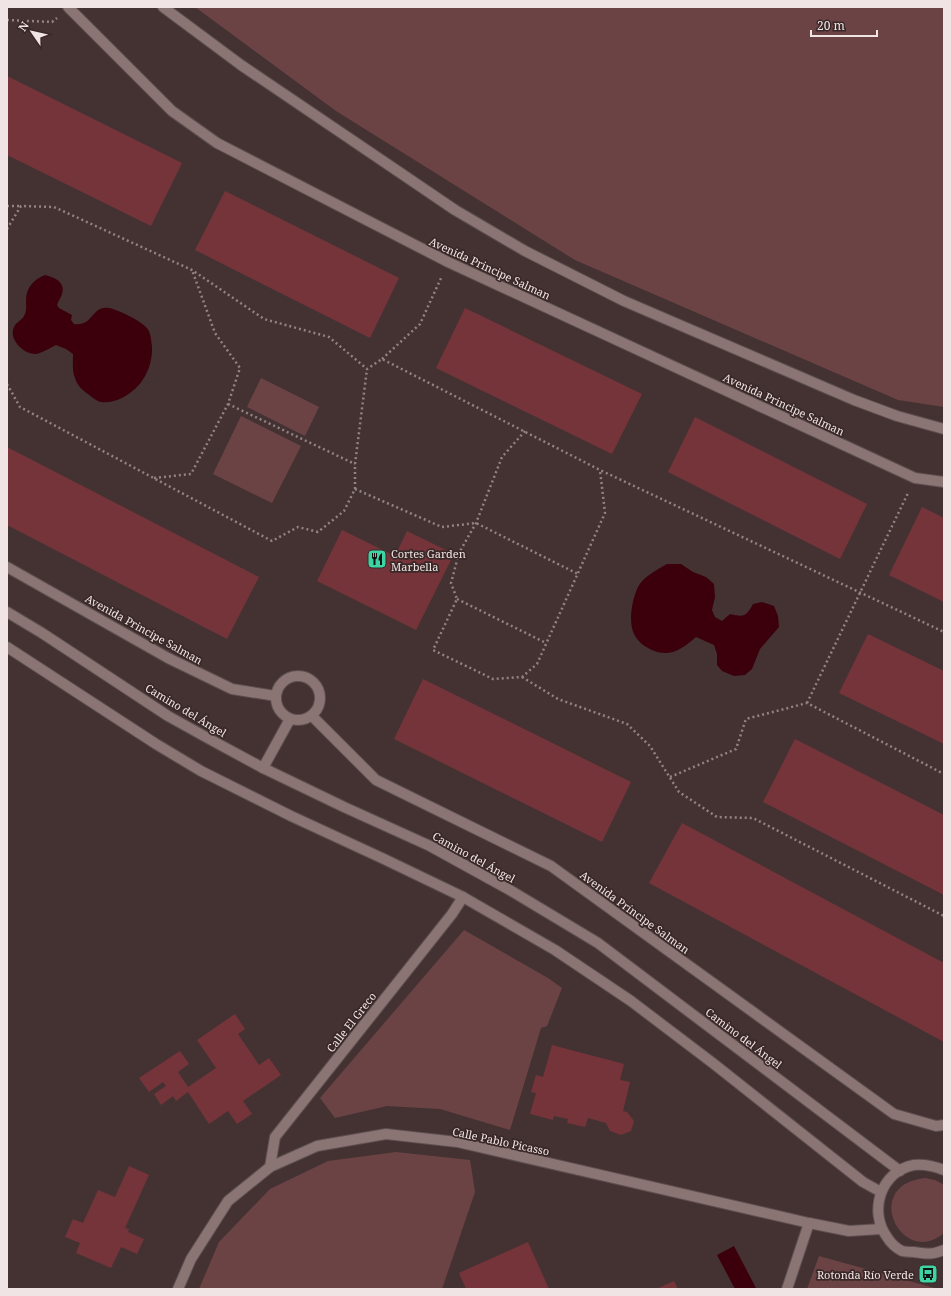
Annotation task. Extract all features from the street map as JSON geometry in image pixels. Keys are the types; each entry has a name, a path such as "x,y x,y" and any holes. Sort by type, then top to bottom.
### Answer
{"street":[{"path":"164,7 241,65 455,210 525,251 624,301 854,400 897,416 944,429"},
{"name":"Avenida Principe Salman","path":"69,8 172,111 217,142 448,262 915,478 944,482"},
{"name":"Avenida Principe Salman","path":"7,567 168,658 232,689 276,696"},
{"name":"Camino del Ángel","path":"7,612 42,633 168,716 263,768 430,846 508,889 598,943 900,1171"},
{"path":"7,647 156,744 201,771 291,816 463,897 555,950 631,1001 714,1064 863,1182 881,1192"},
{"path":"298,675 309,678 318,686 321,697 319,708 312,716 301,721 290,720 279,710 276,703 276,696 280,686 288,678 298,675"},
{"name":"Avenida Príncipe Salman","path":"312,716 376,780 551,866 894,1114 936,1126 944,1125"},
{"path":"263,768 290,720"},
{"name":"Calle El Greco","path":"270,1167 275,1137 452,914 463,897"},
{"name":"Calle Pablo Picasso","path":"178,1289 191,1259 228,1201 270,1167 317,1146 386,1134 457,1142 809,1223 850,1231 881,1229"},
{"path":"944,1170 929,1165 914,1165 900,1171 888,1180 881,1192 878,1205 878,1217 881,1229 890,1242 903,1251 933,1254 944,1250"},
{"path":"786,1289 809,1223"}],"path":[{"path":"7,20 52,22 69,8"},
{"path":"7,206 54,207 192,270 264,319 329,337 367,369"},
{"path":"7,229 21,206"},
{"path":"7,384 20,407 272,541 298,527 318,532 344,511 355,489 355,464 367,369 382,358 420,324 448,262"},
{"path":"154,478 191,474 228,404 240,368 215,332 192,270"},
{"path":"382,358 600,470 860,594 944,632"},
{"path":"228,404 355,464"},
{"path":"525,431 502,457 476,523 460,552 451,583 457,599 546,643"},
{"path":"522,677 537,664 605,513 600,470"},
{"path":"808,703 915,478"},
{"path":"355,489 442,527 476,523 578,574"},
{"path":"457,599 433,650 493,679 522,677 558,699 627,724 650,746 679,792 717,817 753,818 944,916"},
{"path":"670,777 736,749 746,719 808,703 944,774"}],"shaded area":[{"path":"195,7 944,7 944,407 898,400 575,260 336,111"},
{"path":"45,275 52,277 61,283 63,290 57,305 59,308 72,315 71,320 74,324 86,322 97,311 106,308 126,314 147,328 150,334 152,346 151,362 141,383 129,394 112,402 97,401 84,391 77,383 73,372 73,354 56,345 41,353 31,354 22,349 15,341 13,336 14,327 25,314 27,292 31,284"},
{"path":"261,378 319,407 305,436 247,407"},
{"path":"241,416 301,446 272,503 213,474"},
{"path":"667,564 681,564 693,572 706,577 714,584 715,597 712,610 715,617 722,621 730,614 742,616 746,614 753,604 762,602 774,606 778,616 779,627 760,649 752,669 745,675 734,676 722,671 717,665 717,654 714,645 696,637 679,649 673,652 665,653 657,652 647,647 636,637 632,629 631,617 638,587 651,574"},
{"path":"464,930 548,978 562,988 547,1026 541,1028 510,1130 440,1109 387,1106 335,1118 320,1098"},
{"path":"396,1152 470,1160 475,1192 442,1289 199,1289 219,1242 270,1189 328,1161"},
{"path":"925,1178 935,1180 944,1185 944,1233 928,1241 914,1241 902,1233 894,1222 891,1208 895,1195 905,1184"},
{"path":"734,1246 756,1288 755,1289 735,1289 717,1255"},
{"path":"819,1256 938,1289 807,1289"}],"building":[{"path":"7,76 182,163 151,226 7,155"},
{"path":"225,191 399,278 370,338 195,250"},
{"path":"465,308 642,394 612,454 436,368"},
{"path":"695,417 867,504 840,559 668,472"},
{"path":"7,447 259,577 227,639 7,525"},
{"path":"922,507 944,518 944,602 889,575"},
{"path":"342,530 395,556 407,531 454,554 416,630 317,581"},
{"path":"868,634 944,671 944,744 839,693"},
{"path":"423,679 631,782 602,842 394,739"},
{"path":"795,739 944,815 944,895 763,802"},
{"path":"682,823 944,963 944,1042 649,883"},
{"path":"235,1014 245,1029 238,1034 259,1065 269,1058 281,1075 243,1101 252,1114 237,1124 228,1111 209,1124 188,1092 176,1101 173,1096 161,1105 154,1094 166,1086 163,1082 149,1092 139,1078 180,1051 189,1064 178,1072 188,1087 216,1068 197,1040"},
{"path":"552,1045 624,1064 620,1080 630,1082 623,1111 627,1112 634,1121 631,1131 621,1135 610,1131 606,1123 588,1118 585,1127 567,1123 568,1119 554,1116 553,1120 530,1114 536,1093 531,1092 536,1075 543,1077"},
{"path":"129,1166 149,1175 125,1228 129,1229 128,1232 144,1239 137,1254 121,1247 111,1268 76,1253 80,1243 65,1237 73,1219 83,1223 98,1190 115,1197"},
{"path":"528,1242 549,1289 466,1289 459,1273"},
{"path":"674,1281 678,1289 656,1289"}],"place":[{"name":"Cortes Garden Marbella","path":"377,559"},
{"name":"Rotonda Río Verde","path":"928,1274"}]}
